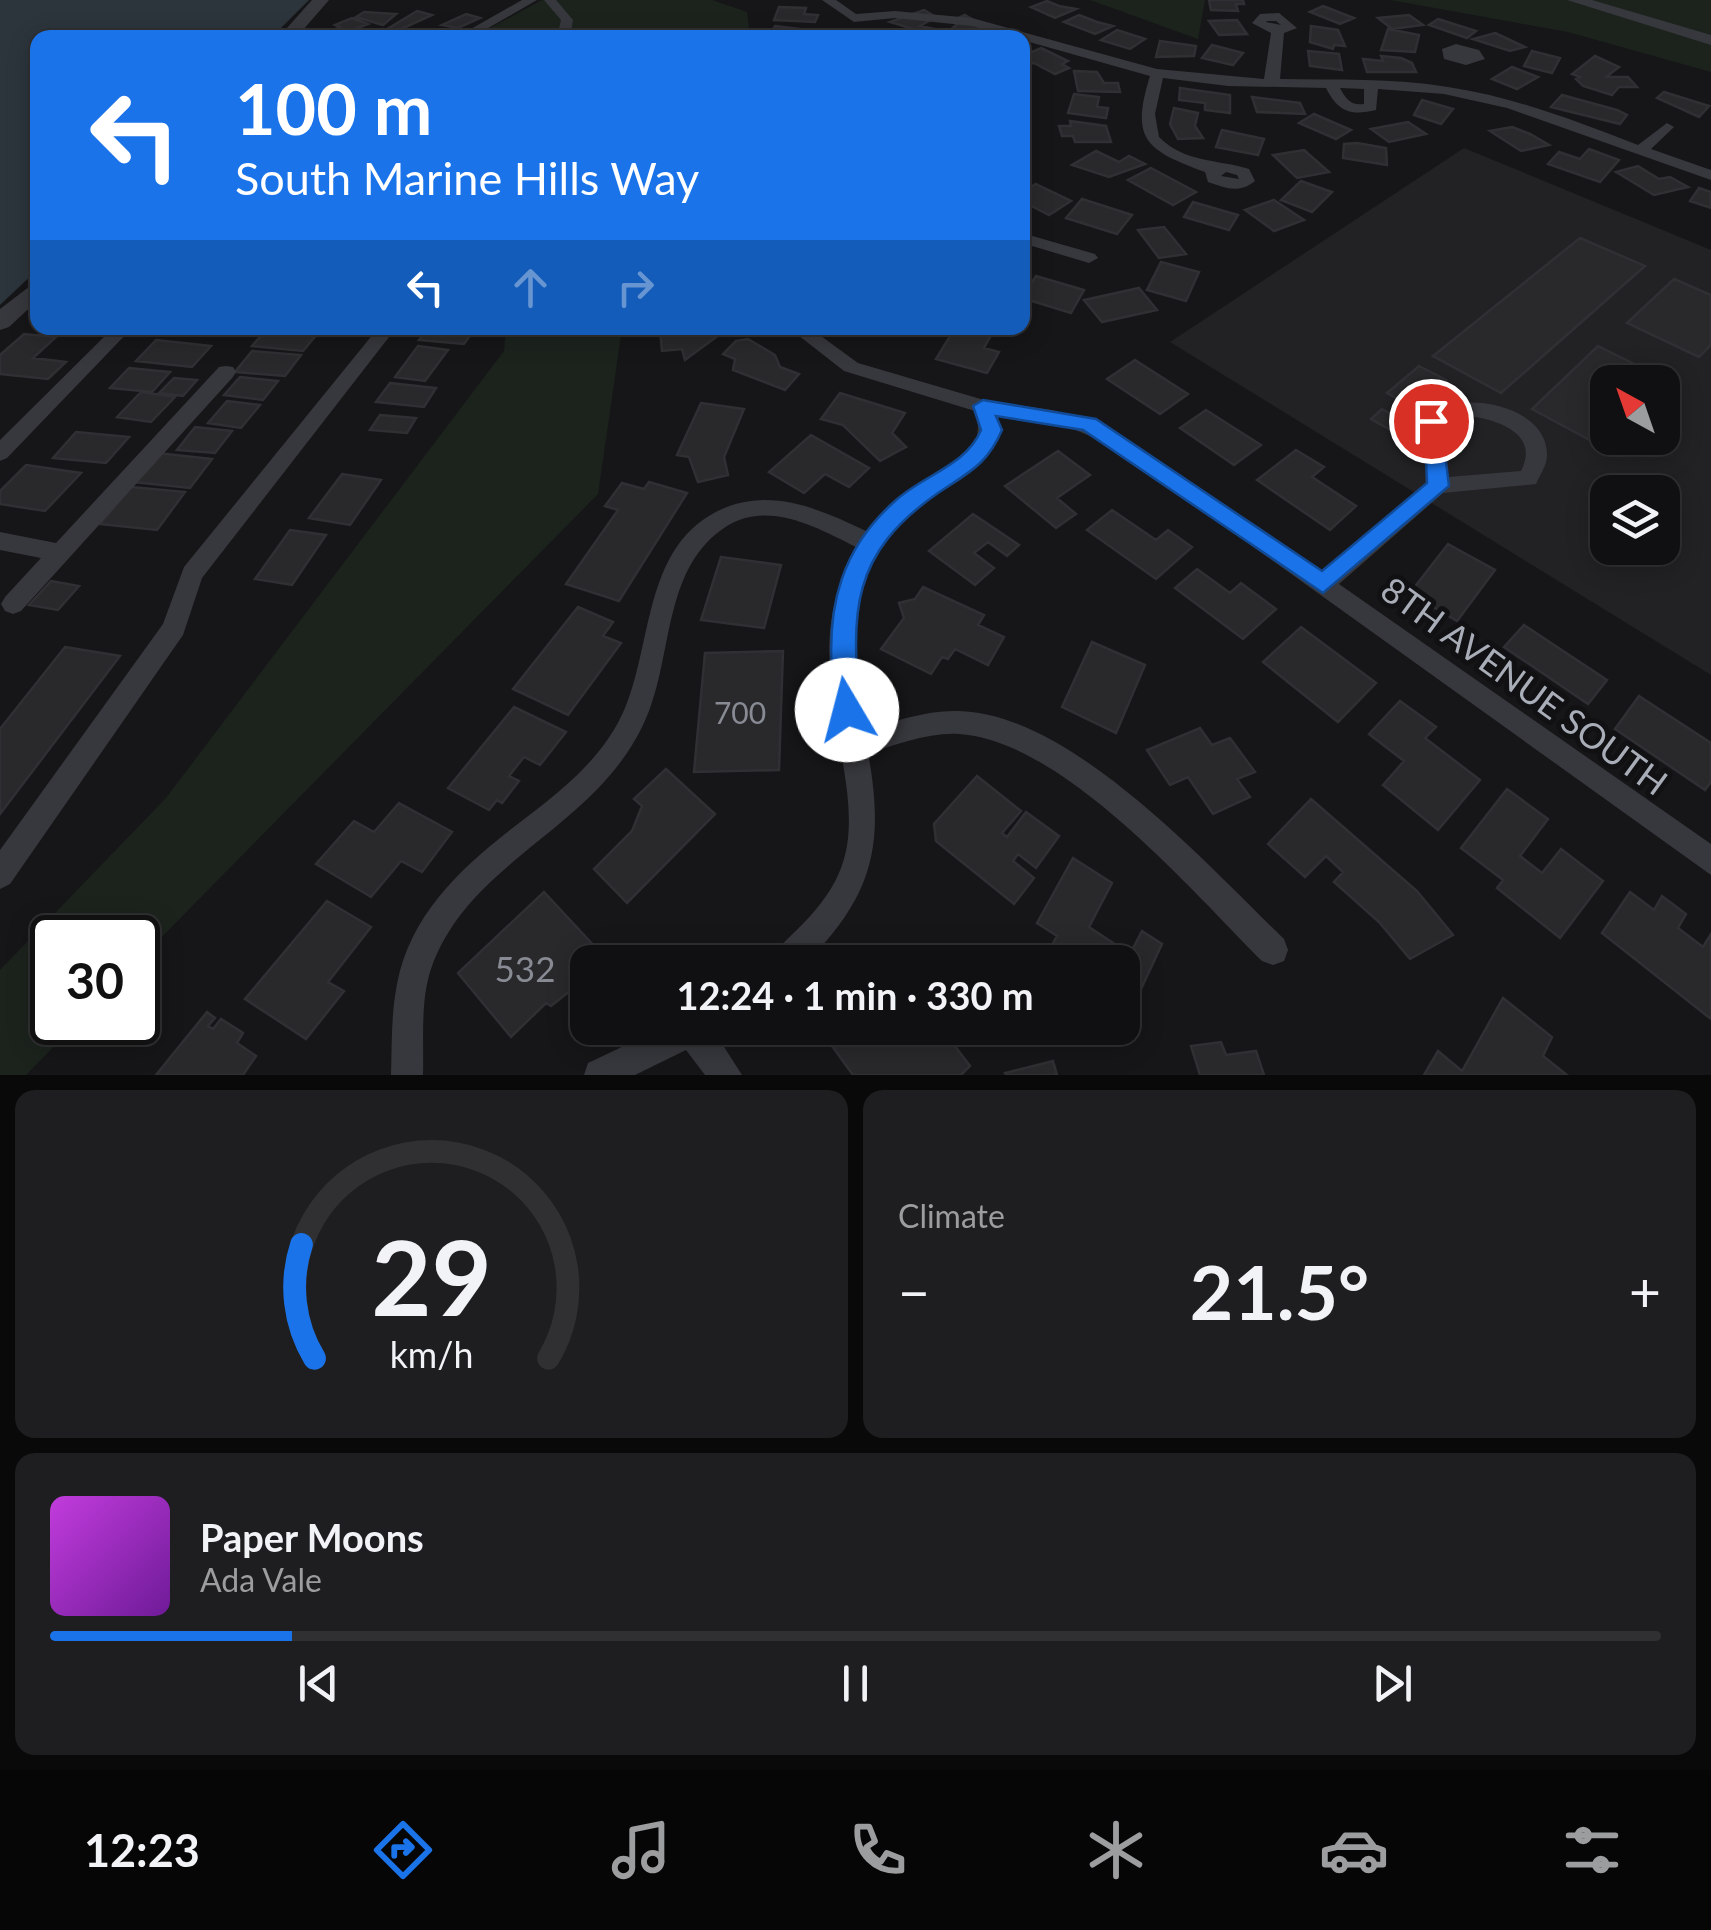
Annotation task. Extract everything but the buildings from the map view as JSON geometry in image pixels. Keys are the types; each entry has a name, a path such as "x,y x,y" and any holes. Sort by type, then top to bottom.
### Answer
{"street":[{"path":"294,30 322,0"},
{"path":"476,30 531,0"},
{"path":"550,0 567,20 565,30"},
{"path":"828,0 851,22 892,4 955,2"},
{"path":"1575,0 1711,40"},
{"path":"992,9 1102,57 1158,74 1447,90 1514,106 1711,174"},
{"path":"1272,82 1278,30"},
{"path":"1447,90 1461,60"},
{"path":"1158,74 1143,122 1149,135 1163,148 1213,170"},
{"path":"1331,84 1340,102 1361,110 1373,103 1370,85"},
{"path":"1641,150 1668,128"},
{"path":"1030,240 1090,258"},
{"path":"0,322 30,294"},
{"path":"0,453 116,335"},
{"path":"0,874 174,628 192,574 381,335"},
{"name":"8TH AVENUE SOUTH","path":"808,335 851,367 983,406 1088,424 1323,584 1711,861"},
{"path":"13,604 226,372"},
{"path":"802,945 834,912 852,885 864,852 866,823 841,675 840,627 848,591 869,543 904,506 982,453 992,430 983,406"},
{"path":"1323,584 1438,486 1528,478 1540,462 1540,452 1524,428 1510,419 1476,407 1446,410 1431,421 1438,486"},
{"path":"408,1075 416,965 434,924 460,888 489,860 582,792 619,750 638,710 670,583 698,538 736,512 772,507 804,512 869,543"},
{"path":"0,541 58,552"},
{"path":"853,744 959,722 1030,738 1094,784 1273,950"},
{"path":"600,1075 661,1045"},
{"path":"705,1045 726,1075"}],"shaded area":[{"path":"0,0 309,0 279,30 30,30 30,277 0,305"},
{"path":"542,0 712,0 747,12 749,30 487,30"},
{"path":"1090,0 1205,0 1198,39"},
{"path":"1391,0 1711,0 1711,72 1568,32"},
{"path":"1464,148 1711,250 1711,675 1170,342"},
{"path":"505,335 621,335 598,494 160,939 160,915 53,915 166,798 504,351"},
{"path":"30,939 30,1045 55,1045 26,1075 0,1075 0,970"}],"route":[{"path":"847,710 841,675 840,627 859,563 869,543 904,506 982,453 992,430 983,406 1061,416 1088,424 1160,469 1323,584 1438,486 1431,421"}]}
